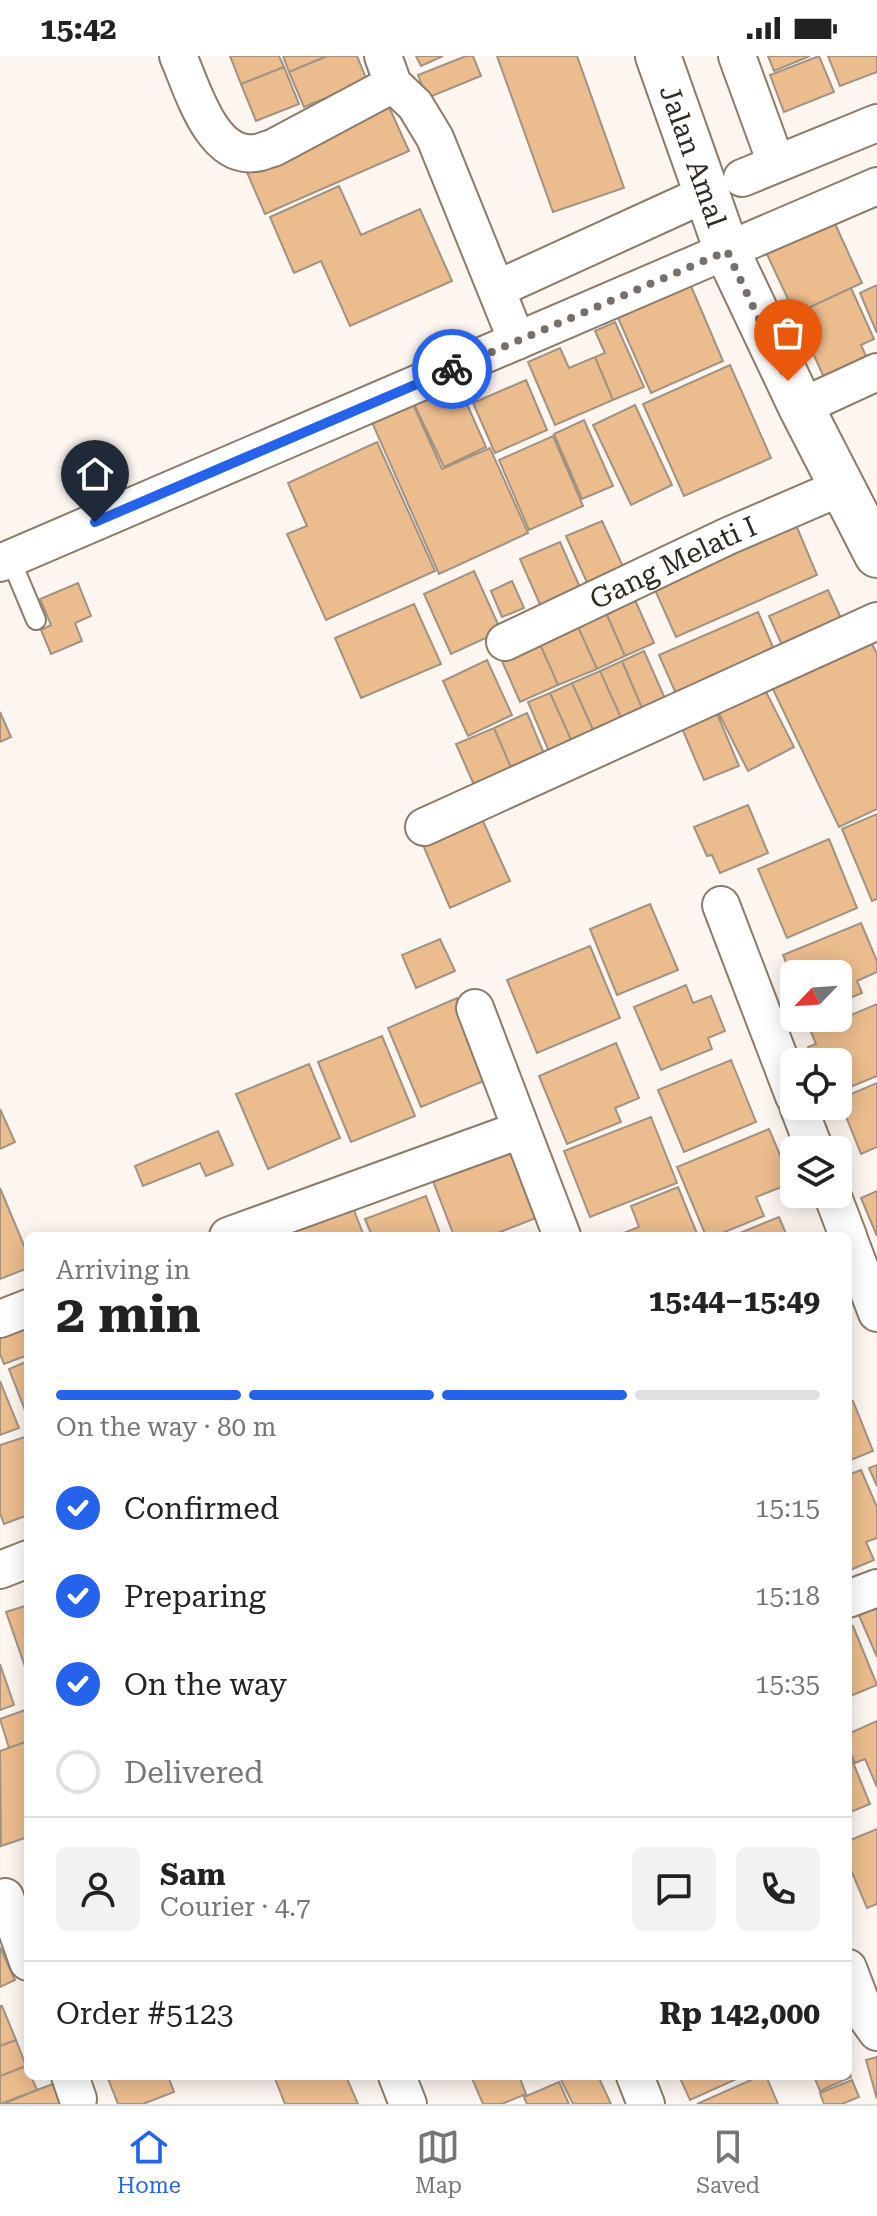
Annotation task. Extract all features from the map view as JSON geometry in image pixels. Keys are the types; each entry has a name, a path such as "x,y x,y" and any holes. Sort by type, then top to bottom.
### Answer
{"street":[{"path":"178,56 209,126 232,150 253,154 273,148 388,70 426,118 517,341"},
{"name":"Jalan Amal","path":"658,56 724,186 727,251 801,407 874,544"},
{"path":"737,56 776,163"},
{"path":"497,289 776,163 877,123"},
{"path":"5,561 877,186"},
{"path":"801,407 877,372"},
{"name":"Gang Melati I","path":"505,642 728,536 844,486"},
{"path":"424,827 877,621"},
{"path":"721,905 780,1059"},
{"path":"475,1008 560,1232"},
{"path":"239,1232 520,1130"},
{"path":"837,1208 846,1232"},
{"path":"852,1247 877,1313"},
{"path":"0,1319 24,1310"},
{"path":"0,1570 24,1561"},
{"path":"852,1597 877,1588"},
{"path":"11,1895 24,1946"},
{"path":"852,1979 867,2018 877,2032"},
{"path":"399,2080 408,2104"},
{"path":"637,2080 646,2104"}],"lane":[{"path":"5,561 36,620"}],"building":[{"path":"230,56 279,56 284,67 241,84"},
{"path":"283,56 327,56 289,72"},
{"path":"327,56 357,56 367,81 304,107 289,72"},
{"path":"416,56 443,56 421,66"},
{"path":"473,56 481,76 427,98 418,75"},
{"path":"497,56 577,56 624,188 553,212"},
{"path":"768,56 810,56 774,71"},
{"path":"819,56 834,92 784,112 770,75"},
{"path":"828,56 877,56 877,72 840,86"},
{"path":"284,67 299,104 256,121 241,84"},
{"path":"389,107 409,151 265,214 246,170"},
{"path":"339,186 361,235 420,209 452,281 350,326 321,261 294,273 270,217"},
{"path":"832,217 862,283 795,314 764,248"},
{"path":"688,279 723,361 651,393 615,311"},
{"path":"877,285 877,333 860,293"},
{"path":"851,288 874,339 861,345 870,365 827,384 795,314"},
{"path":"615,322 644,387 613,400 595,357 605,353 595,331"},
{"path":"560,348 569,368 595,357 613,400 555,425 528,362"},
{"path":"730,365 771,458 684,496 643,404"},
{"path":"526,380 547,430 495,453 473,403"},
{"path":"458,384 486,447 444,467 414,404"},
{"path":"412,402 442,469 490,448 528,533 439,574 371,420"},
{"path":"635,405 672,485 631,505 593,425"},
{"path":"584,420 613,486 582,499 554,434"},
{"path":"553,436 583,506 529,530 499,460"},
{"path":"377,442 435,571 326,620 287,534 307,526 288,483"},
{"path":"793,518 817,575 676,637 651,581"},
{"path":"602,521 625,571 589,587 566,536"},
{"path":"560,542 582,592 542,609 520,559"},
{"path":"474,571 501,631 451,654 424,594"},
{"path":"512,581 524,608 502,617 491,591"},
{"path":"78,583 91,616 75,623 82,641 51,654 41,630 51,625 40,599"},
{"path":"828,590 846,629 787,656 769,616"},
{"path":"632,593 654,643 625,656 603,606"},
{"path":"414,604 441,664 361,698 335,638"},
{"path":"603,606 625,656 597,669 574,618"},
{"path":"758,612 775,652 677,696 659,655"},
{"path":"574,618 597,669 558,685 536,635"},
{"path":"536,635 558,685 520,702 498,652"},
{"path":"868,636 877,654 877,809 839,827 770,683"},
{"path":"644,651 667,703 644,713 622,661"},
{"path":"487,660 512,715 468,736 443,681"},
{"path":"622,661 644,713 623,722 600,671"},
{"path":"600,671 623,722 595,734 572,683"},
{"path":"572,683 595,734 573,744 550,693"},
{"path":"763,686 794,747 748,771 717,710"},
{"path":"550,693 573,744 550,754 528,702"},
{"path":"716,711 739,766 704,780 681,726"},
{"path":"0,712 11,737 0,742"},
{"path":"527,713 548,763 515,777 494,728"},
{"path":"494,728 515,777 478,794 456,744"},
{"path":"748,805 768,853 720,873 712,855 707,856 694,827"},
{"path":"877,814 877,899 872,901 842,829"},
{"path":"482,819 510,881 450,908 423,845"},
{"path":"829,839 857,908 787,938 758,869"},
{"path":"650,904 678,970 617,995 590,929"},
{"path":"861,923 877,961 877,972 857,981 862,993 852,997 852,960 785,960 783,955"},
{"path":"440,939 455,971 416,988 402,955"},
{"path":"590,946 620,1018 537,1053 507,980"},
{"path":"686,985 693,1003 711,996 725,1031 708,1038 712,1049 661,1070 634,1007"},
{"path":"457,998 491,1078 421,1107 388,1028"},
{"path":"877,1004 877,1076 852,1086 852,1048 808,1047 816,1044 811,1032 852,1032 852,1015"},
{"path":"382,1036 415,1116 351,1142 318,1062"},
{"path":"616,1043 639,1098 615,1108 621,1122 567,1144 539,1076"},
{"path":"731,1060 756,1122 684,1152 658,1090"},
{"path":"309,1064 340,1138 268,1169 236,1094"},
{"path":"877,1083 877,1147 861,1154 847,1120 852,1120 852,1094"},
{"path":"0,1109 15,1142 0,1149"},
{"path":"651,1117 677,1183 590,1217 564,1151"},
{"path":"769,1129 780,1155 780,1188 756,1197 764,1216 725,1232 704,1232 677,1167"},
{"path":"218,1131 233,1165 206,1176 200,1163 143,1186 135,1166"},
{"path":"505,1139 536,1218 500,1232 452,1232 428,1168"},
{"path":"678,1187 696,1232 626,1232 639,1227 631,1206"},
{"path":"0,1188 24,1245 24,1270 0,1279"},
{"path":"877,1191 877,1236 861,1198"},
{"path":"426,1196 440,1232 370,1232 365,1219"},
{"path":"352,1205 362,1232 296,1232 294,1227"},
{"path":"779,1217 785,1232 742,1232"},
{"path":"24,1317 24,1356 4,1364 0,1354 0,1326"},
{"path":"24,1363 24,1408 9,1369"},
{"path":"0,1381 19,1428 0,1435"},
{"path":"852,1401 873,1451 852,1459"},
{"path":"24,1437 24,1516 4,1524 0,1513 0,1445"},
{"path":"877,1465 877,1486 869,1468"},
{"path":"861,1470 877,1507 877,1538 866,1542 874,1560 852,1569 852,1473"},
{"path":"877,1605 877,1657 858,1613"},
{"path":"24,1606 24,1664 6,1612"},
{"path":"852,1626 877,1685 852,1695"},
{"path":"0,1664 14,1705 0,1710"},
{"path":"24,1710 24,1742 9,1748 0,1719"},
{"path":"877,1721 877,1787 865,1759 855,1763 852,1732"},
{"path":"24,1742 24,1838 1,1846 0,1751"},
{"path":"852,1760 870,1804 852,1811"},
{"path":"877,1829 877,1904 867,1908 852,1872 852,1839"},
{"path":"0,1947 15,1980 0,1987"},
{"path":"0,2006 16,2040 0,2046"},
{"path":"16,2040 24,2067 0,2076 0,2046"},
{"path":"877,2057 877,2099 866,2060"},
{"path":"24,2067 24,2080 33,2080 37,2090 0,2104 0,2076"},
{"path":"109,2080 170,2080 174,2092 143,2104 118,2104"},
{"path":"276,2080 348,2080 358,2104 285,2104"},
{"path":"473,2080 521,2080 526,2094 502,2104 483,2104"},
{"path":"561,2080 600,2080 611,2104 573,2104"},
{"path":"681,2080 734,2080 690,2100"},
{"path":"751,2080 768,2080 778,2104 697,2104"},
{"path":"816,2080 844,2080 820,2091"},
{"path":"852,2080 859,2097 842,2104 824,2104 820,2093"},
{"path":"559,2082 569,2104 527,2104 524,2097"},
{"path":"53,2084 61,2104 3,2104 37,2090"}],"way so far":[{"path":"452,369 727,251 788,381"}],"route":[{"path":"95,522 452,369"}]}
